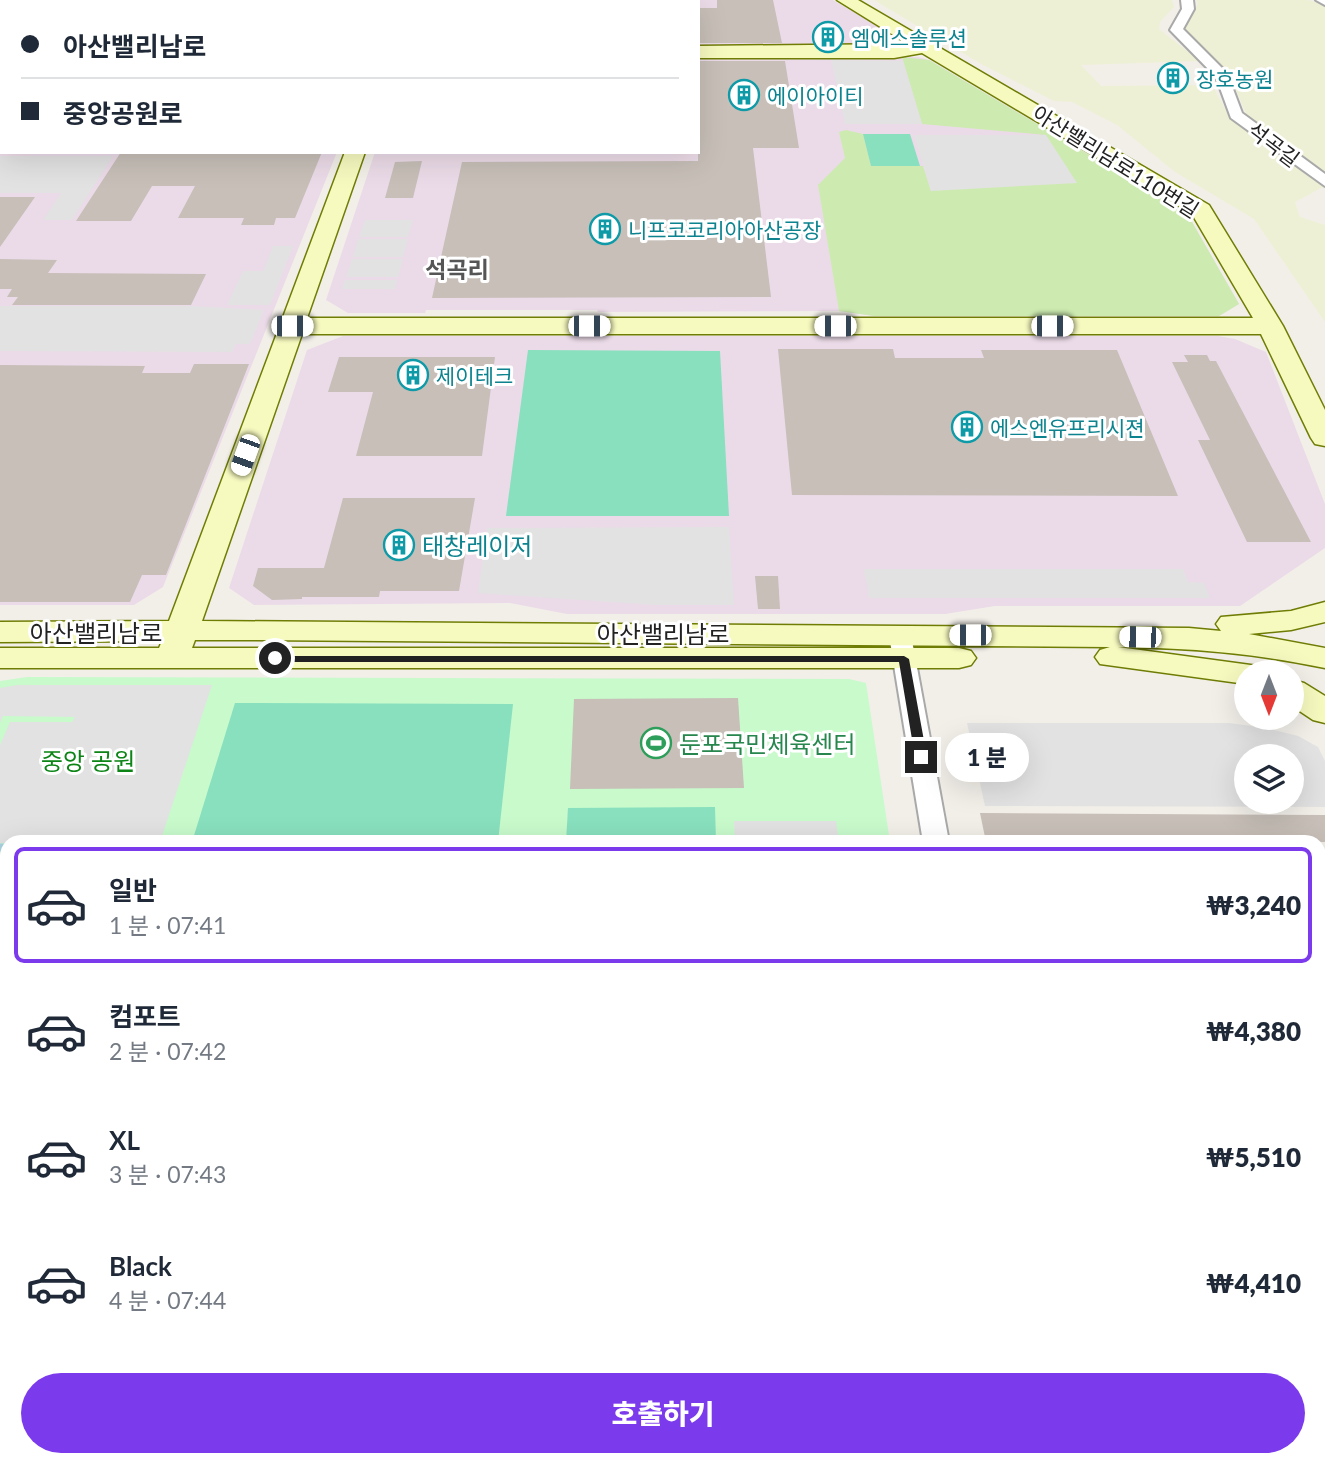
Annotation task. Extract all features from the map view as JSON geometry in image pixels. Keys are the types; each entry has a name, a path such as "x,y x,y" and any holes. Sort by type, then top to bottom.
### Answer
{"street":[{"name":"아산밸리남로110번길","path":"846,0 1201,210 1270,326 1325,438"},
{"name":"석곡길","path":"1187,0 1188,9 1176,30 1222,76 1236,115 1325,181"},
{"path":"700,51 894,51 925,47"},
{"path":"176,645 354,154"},
{"path":"292,326 1270,326"},
{"path":"1041,636 1080,626 1277,624 1307,619 1325,612"},
{"name":"아산밸리남로","path":"0,632 176,645 902,647 1108,657 1241,658 1274,662 1325,674"},
{"name":"아산밸리남로","path":"902,647 1041,636 1189,638 1262,645 1325,658"},
{"name":"아산밸리남로","path":"0,658 176,645"},
{"path":"902,647 935,835"},
{"path":"1108,657 1234,670"},
{"path":"1304,699 1325,712"}],"shaded area":[{"path":"700,0 833,0 893,35 890,42 877,46 700,46"},
{"path":"700,57 918,57 929,60 1170,203 1192,222 1239,304 1219,316 874,316 839,311 426,310 425,313 348,313 326,300 374,154 700,154"},
{"path":"831,60 903,61 922,124 845,124"},
{"path":"914,135 1046,135 1077,183 931,191"},
{"path":"0,154 336,154 163,587 134,605 0,605"},
{"path":"0,156 113,156 72,220 43,220 61,193 0,193"},
{"path":"365,220 413,220 408,237 359,237"},
{"path":"358,239 408,239 403,257 353,257"},
{"path":"273,246 293,246 270,305 227,305 243,271 263,271"},
{"path":"352,259 403,259 398,277 346,277"},
{"path":"345,280 397,280 395,289 342,289"},
{"path":"0,306 190,306 264,310 250,344 236,344 232,352 0,351"},
{"path":"343,336 1218,336 1235,339 1266,352 1325,504 1325,548 1240,606 995,606 945,614 567,614 510,603 254,605 229,588 307,350"},
{"path":"729,527 734,605 656,605 478,593 487,528"},
{"path":"864,569 1183,569 1188,582 1204,583 1210,598 869,598"},
{"path":"17,685 212,685 162,835 0,835 0,745 10,722 72,722 75,717 3,716 0,723 0,688"},
{"path":"967,723 1229,723 1234,724 1234,730 1274,730 1298,736 1318,747 1325,761 1325,807 1304,807 1304,744 1234,744 1234,807 985,806"},
{"path":"734,821 836,821 838,835 735,835"}],"green space":[{"path":"874,0 1172,0 1174,7 1160,22 1159,29 1200,61 1081,65 1101,86 1212,85 1231,120 1325,186 1295,202 1300,217 1325,225 1325,322 1254,219 1175,172 1117,125 1072,102 1054,101 981,64"},
{"path":"1196,0 1308,0 1325,5 1325,174 1248,118 1229,74 1188,38 1184,30 1198,3"},
{"path":"902,57 929,60 1170,203 1192,222 1239,304 1219,316 874,316 839,311 818,185 845,158 839,132 846,130 863,134 871,166 923,166 931,191 1046,135 922,124"},
{"path":"863,134 910,134 920,166 871,166"},
{"path":"528,350 720,351 729,516 506,516"},
{"name":"중앙 공원","path":"27,677 849,679 866,683 889,835 0,835 0,681"},
{"path":"235,703 513,704 499,835 194,835"},
{"path":"715,807 716,835 566,835 568,808"}],"building":[{"path":"717,0 773,0 782,43 700,43 700,8 717,8"},
{"name":"니프코코리아아산공장","path":"700,61 785,61 799,148 753,148 771,297 432,298 462,162 698,161"},
{"path":"120,154 321,154 295,218 276,218 274,225 241,225 244,218 178,218 195,186 152,186 131,221 76,221"},
{"path":"422,161 413,198 385,198 395,162"},
{"path":"0,197 35,197 0,247"},
{"path":"0,259 57,260 48,273 206,274 191,305 12,305 18,297 7,297 12,289 0,289"},
{"name":"에스엔유프리시젼","path":"778,349 893,349 895,358 984,358 981,350 1117,350 1178,496 792,495"},
{"path":"1184,355 1207,355 1210,361 1216,361 1311,542 1247,542 1198,440 1210,440 1172,362 1188,362"},
{"path":"339,357 495,357 482,456 356,456 373,392 328,392"},
{"path":"194,364 249,364 166,575 142,575 130,602 0,602 0,365 145,366 142,373 190,373"},
{"name":"태창레이저","path":"343,498 475,498 459,591 380,591 379,597 302,597 272,600 253,586 258,568 324,568"},
{"path":"755,576 778,576 780,609 758,609"},
{"name":"둔포국민체육센터","path":"738,698 744,788 570,789 574,699"},
{"path":"980,813 1325,815 1325,835 985,835"}],"place":[{"name":"엠에스솔루션","path":"828,37"},
{"name":"장호농원","path":"1173,78"},
{"name":"에이아이티","path":"744,95"},
{"name":"니프코코리아아산공장","path":"605,229"},
{"name":"제이테크","path":"413,375"},
{"name":"에스엔유프리시젼","path":"967,427"},
{"name":"태창레이저","path":"399,545"},
{"name":"둔포국민체육센터","path":"656,743"}],"district":[{"name":"석곡리","path":"457,269"}],"route":[{"path":"275,658 904,659 921,757"}]}
